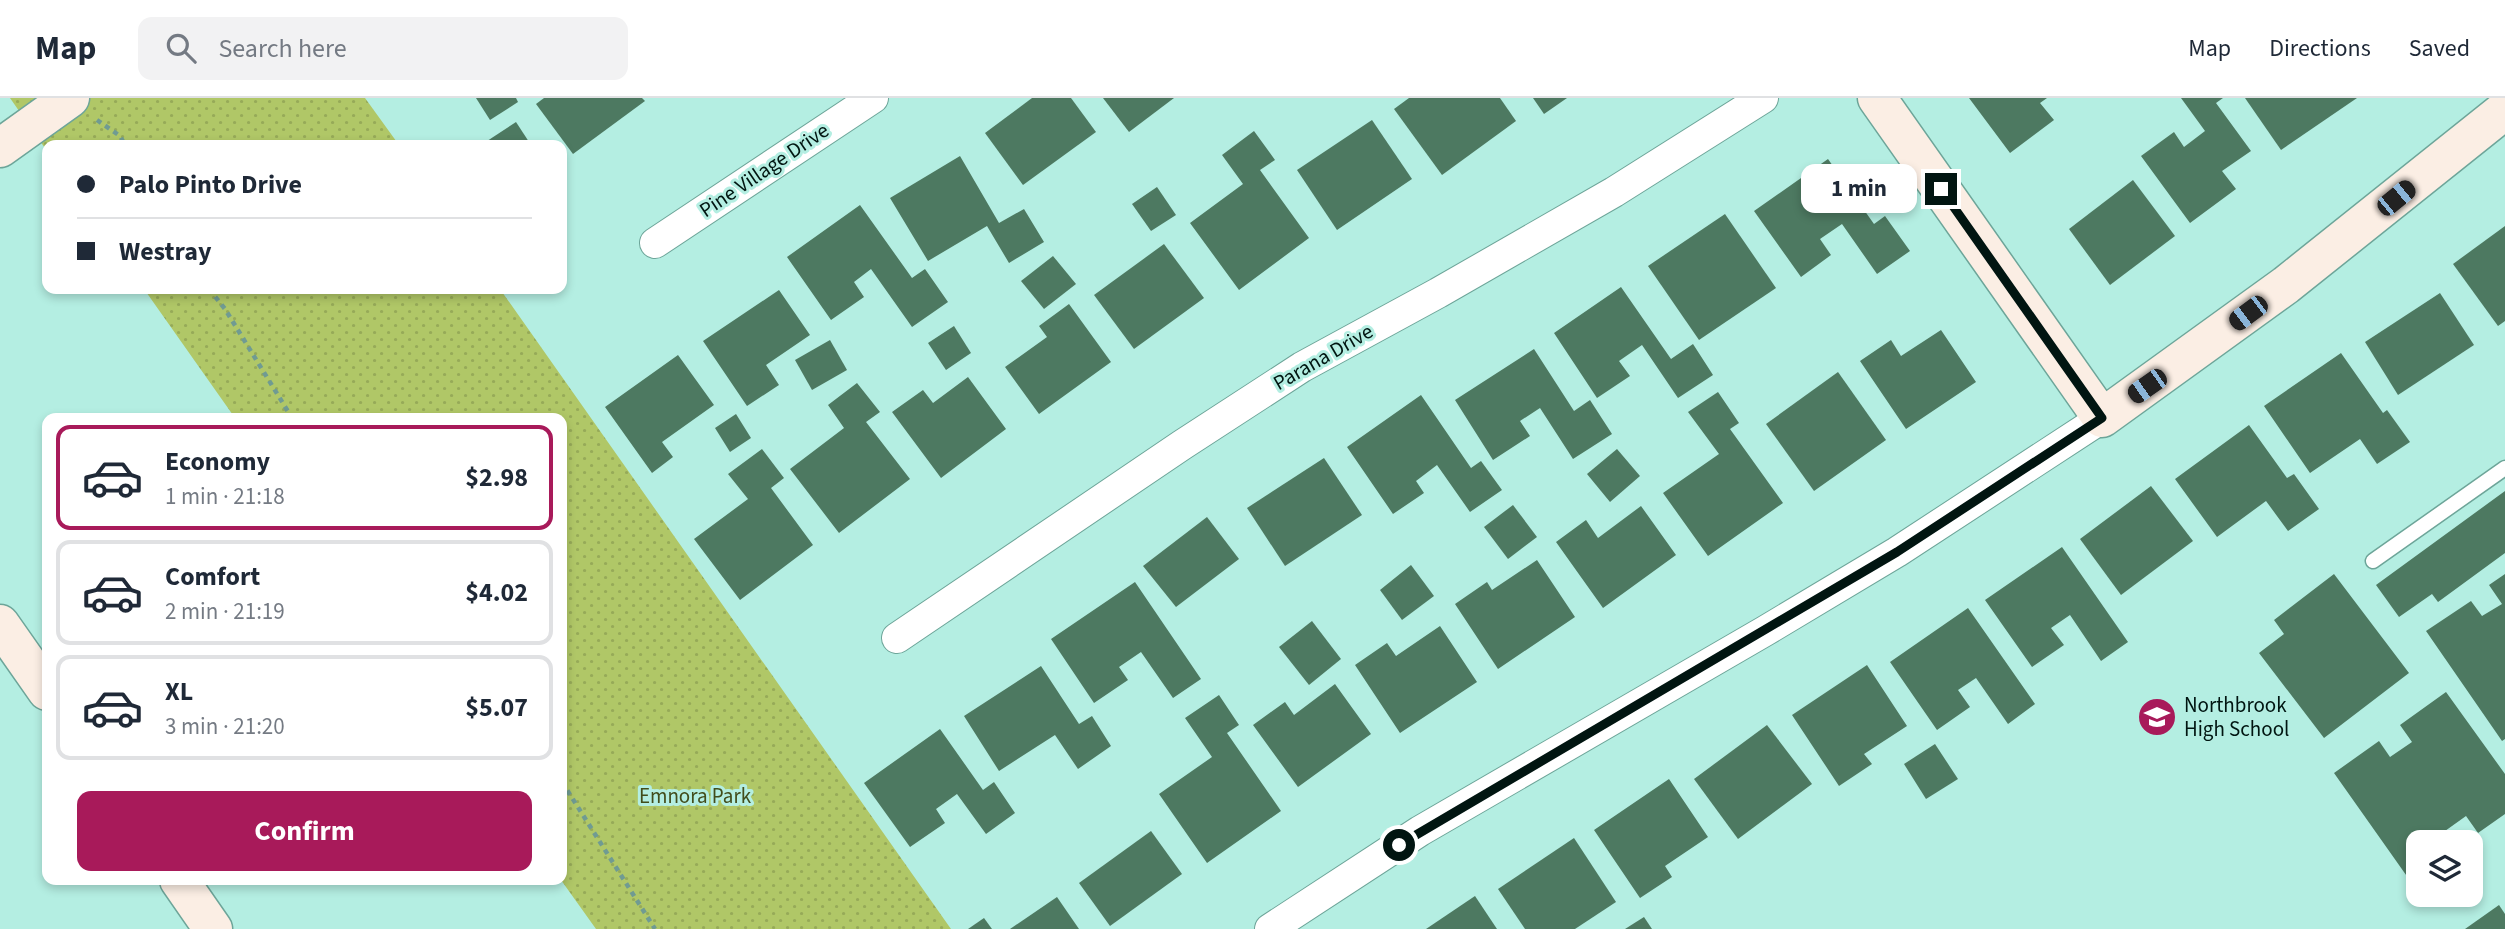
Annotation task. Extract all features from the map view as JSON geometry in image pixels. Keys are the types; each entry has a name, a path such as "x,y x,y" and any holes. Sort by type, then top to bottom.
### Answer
{"street":[{"name":"Pine Village Drive","path":"655,243 873,98"},
{"name":"Parana Drive","path":"897,638 1182,444 1302,367 1614,192 1763,98"},
{"path":"1877,98 2102,418"},
{"path":"0,148 81,107"},
{"path":"1270,929 1420,831 1897,552 2102,418 2286,285 2505,110"},
{"path":"0,624 42,684"},
{"path":"182,885 213,929"}],"lane":[{"path":"2373,561 2505,468"}],"path":[{"path":"81,107 122,140"},
{"path":"213,294 289,413"},
{"path":"567,790 654,929"}],"green space":[{"path":"10,98 365,98 395,140 42,140 42,144"},
{"name":"Emnora Park","path":"148,294 504,294 951,929 596,929 565,885 567,885 567,413 231,413"}],"building":[{"path":"476,98 516,98 518,102 490,120"},
{"path":"544,98 642,98 645,101 573,154 567,146 567,140 563,140 536,104"},
{"path":"1032,98 1071,98 1096,132 1023,185 985,133"},
{"path":"1103,98 1174,98 1129,132"},
{"path":"1409,98 1500,98 1516,121 1442,175 1394,109"},
{"path":"1533,98 1567,98 1544,114"},
{"path":"1969,98 2047,98 2040,103 2054,120 2010,153"},
{"path":"2181,98 2223,98 2216,103 2251,151 2222,171 2236,189 2190,223 2141,156 2174,132 2184,147 2205,131"},
{"path":"2245,98 2357,98 2281,150"},
{"path":"1372,120 1412,179 1337,230 1297,170"},
{"path":"516,122 528,140 489,140"},
{"path":"1254,131 1275,160 1260,170 1309,238 1239,290 1190,223 1243,184 1222,155"},
{"path":"960,156 999,223 1024,209 1044,242 1009,263 987,226 928,261 890,198"},
{"path":"1828,159 1874,224 1885,216 1910,251 1877,274 1842,224 1820,239 1831,255 1801,277 1754,211"},
{"path":"2133,180 2175,236 2110,285 2069,229"},
{"path":"1157,187 1176,215 1151,231 1132,204"},
{"path":"860,205 912,278 925,269 948,302 912,327 871,269 854,282 864,297 831,320 787,257"},
{"path":"1725,214 1776,288 1699,340 1648,266"},
{"path":"2505,226 2505,321 2498,326 2453,264"},
{"path":"1164,244 1204,298 1134,349 1094,295"},
{"path":"1053,256 1076,284 1044,309 1021,281"},
{"path":"1621,287 1671,359 1693,344 1713,375 1678,398 1642,345 1619,361 1630,376 1597,398 1554,333"},
{"path":"779,290 810,335 766,365 779,385 747,406 703,341"},
{"path":"2440,293 2474,345 2398,395 2365,342"},
{"path":"1069,304 1111,362 1039,414 1005,367 1047,337 1039,326"},
{"path":"954,326 971,353 946,370 928,343"},
{"path":"1941,330 1976,382 1906,429 1860,361 1891,340 1901,356"},
{"path":"830,340 847,370 812,390 795,360"},
{"path":"1534,349 1574,411 1590,400 1612,434 1573,459 1540,408 1520,421 1530,436 1493,460 1455,400"},
{"path":"2341,353 2383,413 2387,410 2410,442 2377,464 2360,439 2310,473 2264,406"},
{"path":"678,355 714,405 662,442 673,457 652,473 605,407"},
{"path":"1838,372 1886,440 1814,491 1766,424"},
{"path":"968,377 1006,429 941,478 892,412 923,390 933,403"},
{"path":"857,383 880,412 866,422 910,479 839,533 790,469 844,428 828,405"},
{"path":"1718,392 1739,423 1730,429 1783,503 1708,556 1663,493 1719,454 1688,412"},
{"path":"1421,395 1471,468 1481,461 1502,490 1470,512 1437,465 1416,481 1424,493 1393,514 1347,447"},
{"path":"736,414 751,438 730,452 715,428"},
{"path":"2249,425 2287,478 2294,474 2319,509 2288,531 2266,501 2217,537 2175,479"},
{"path":"762,449 784,478 771,488 813,545 740,600 694,539 748,499 728,474"},
{"path":"1617,449 1640,476 1610,502 1587,474"},
{"path":"1324,458 1362,515 1285,566 1247,508"},
{"path":"2151,486 2193,541 2121,595 2080,539"},
{"path":"2505,491 2505,553 2438,602 2432,594 2399,617 2376,585"},
{"path":"1513,505 1537,537 1508,559 1484,527"},
{"path":"1641,506 1676,555 1603,608 1556,542 1586,520 1598,538"},
{"path":"1207,517 1239,559 1176,607 1143,566"},
{"path":"2062,547 2128,642 2101,661 2070,615 2051,628 2064,645 2032,667 1985,600"},
{"path":"1537,560 1575,617 1498,669 1455,604 1487,582 1492,590"},
{"path":"1411,565 1434,596 1402,620 1380,590"},
{"path":"2334,574 2409,673 2324,738 2259,653 2284,634 2274,620"},
{"path":"2505,574 2505,739 2502,741 2426,631 2471,601 2482,616 2502,604 2489,585"},
{"path":"1135,582 1201,679 1173,698 1141,652 1119,667 1128,680 1094,703 1051,639"},
{"path":"1968,608 2035,704 2008,724 1976,678 1958,690 1970,707 1937,730 1890,662"},
{"path":"1312,621 1341,659 1309,685 1279,647"},
{"path":"1440,626 1477,682 1400,733 1355,665 1387,643 1396,656"},
{"path":"1867,665 1907,726 1864,754 1872,764 1839,786 1792,715"},
{"path":"1041,666 1079,724 1092,716 1111,746 1078,769 1055,735 999,771 964,716"},
{"path":"1335,684 1371,734 1298,787 1253,725 1285,702 1294,715"},
{"path":"2446,692 2505,774 2505,814 2482,830 2476,830 2466,816 2446,830 2406,830 2406,875 2334,773 2379,741 2390,757 2412,742 2400,725"},
{"path":"1219,695 1239,725 1227,733 1281,811 1207,863 1159,794 1212,757 1185,718"},
{"path":"1767,725 1812,784 1738,839 1694,779"},
{"path":"940,729 983,790 994,782 1015,813 986,834 957,794 936,809 945,823 910,847 864,783"},
{"path":"1935,744 1958,779 1926,799 1904,764"},
{"path":"1669,779 1708,837 1665,866 1672,877 1640,898 1594,830"},
{"path":"1151,831 1182,874 1110,926 1079,883"},
{"path":"1574,838 1616,902 1575,929 1525,929 1498,889"},
{"path":"1475,896 1497,929 1426,929"},
{"path":"1057,897 1079,929 1010,929"},
{"path":"2499,905 2505,914 2505,929 2465,929"},
{"path":"1644,917 1652,929 1625,929"},
{"path":"984,918 992,929 968,929"}],"place":[{"name":"Northbrook High School","path":"2157,717"}],"route":[{"path":"1399,845 1897,552 2102,418 1941,189"}]}
